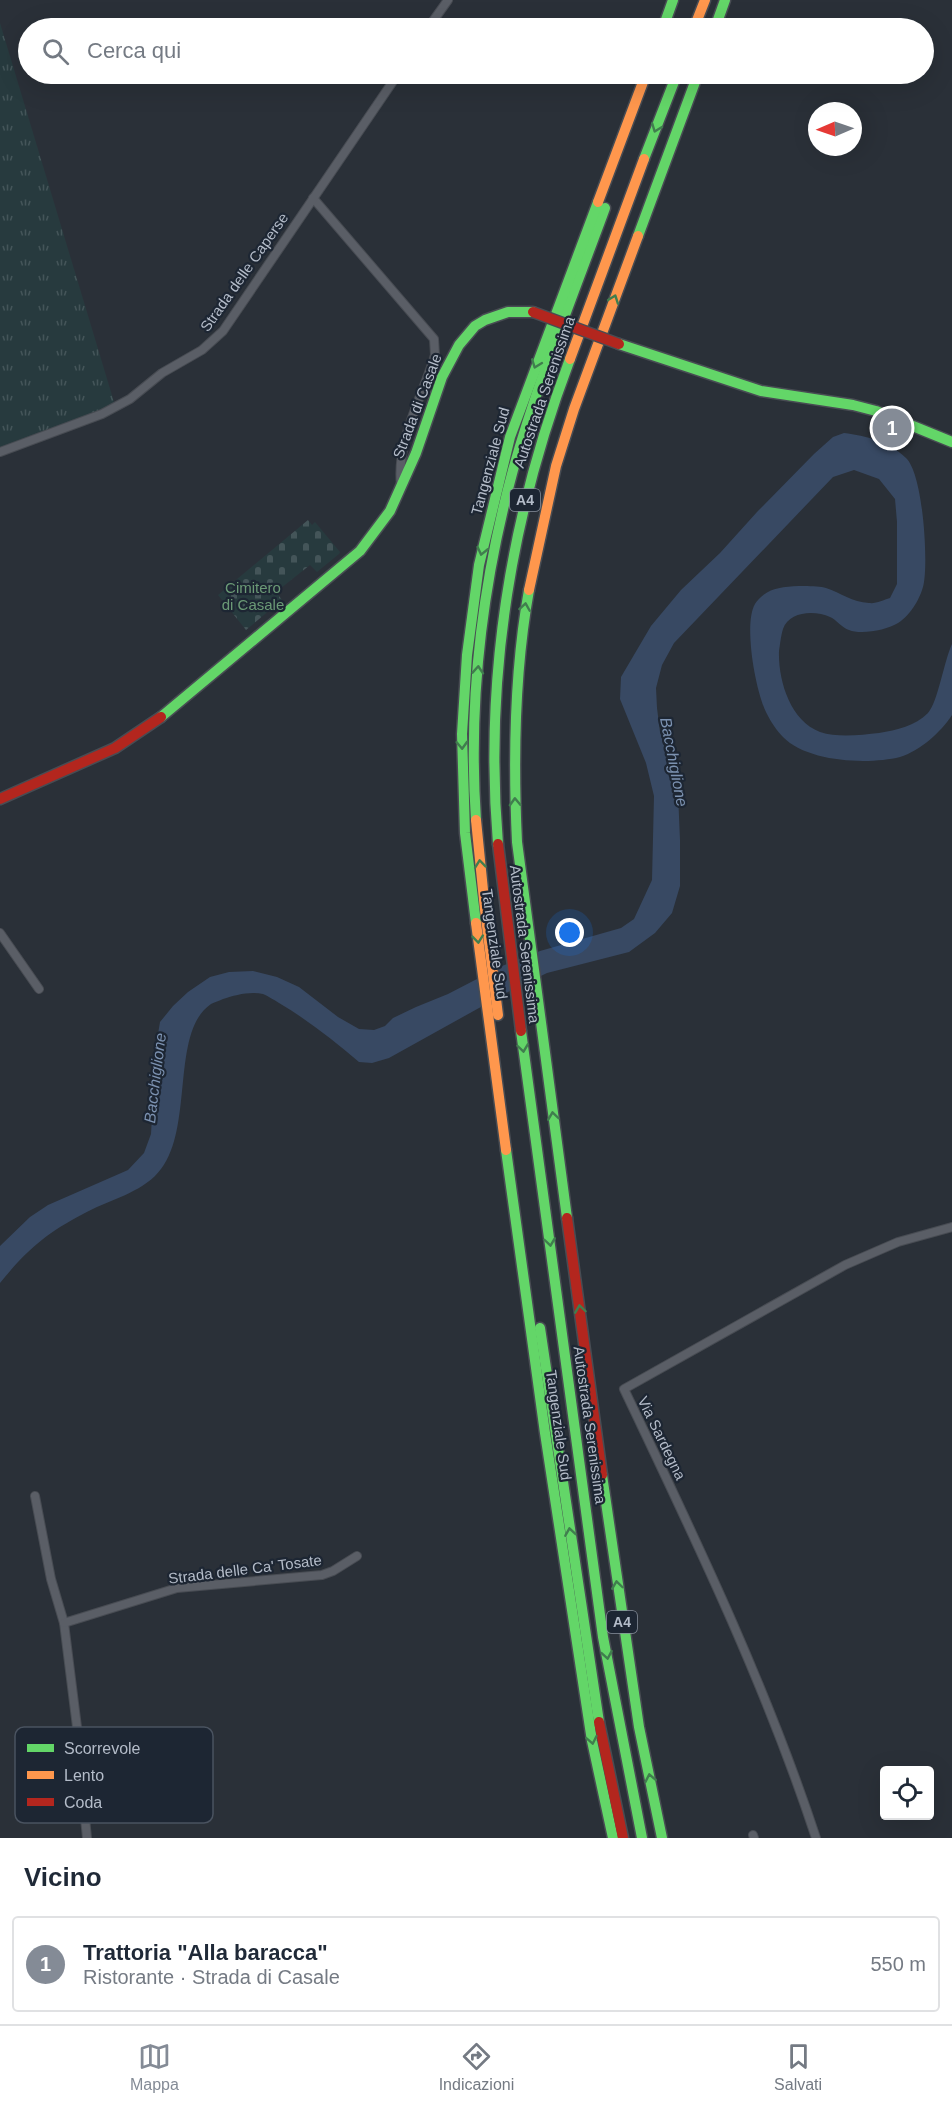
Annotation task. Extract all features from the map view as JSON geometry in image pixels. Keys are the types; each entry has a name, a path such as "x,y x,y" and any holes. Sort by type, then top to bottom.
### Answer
{"main road":[{"path":"667,18 673,0"},
{"path":"676,18 682,0"},
{"path":"698,18 705,0"},
{"path":"718,18 725,0"},
{"name":"Tangenziale Sud","path":"623,1838 601,1735 493,1009 480,959 465,833 462,734 467,655 479,566 510,436 642,84"},
{"name":"Tangenziale Sud","path":"613,1838 592,1741 545,1433 493,1009 492,964 475,821 474,734 478,663 502,514 525,431 552,353 651,84"},
{"name":"Autostrada Serenissima","path":"642,1838 603,1637 510,949 497,841 494,727 502,624 518,531 534,464 554,403 673,84"},
{"name":"Autostrada Serenissima","path":"662,1838 639,1727 624,1633 529,943 517,842 514,728 518,668 530,582 556,466 574,410 694,84"},
{"name":"Strada di Casale","path":"0,799 115,748 158,719 360,551 390,511 416,453 442,377 459,345 475,326 485,320 508,312 533,312 619,344 761,391 853,405 876,411 952,442"}],"street":[{"path":"435,18 448,0"},
{"name":"Strada delle Caperse","path":"0,452 117,407 162,373 202,350 223,331 391,84"},
{"path":"313,198 434,339 435,354 402,453 401,486"},
{"path":"0,933 39,989"},
{"name":"Via Sardegna","path":"816,1838 759,1685 624,1389 845,1264 898,1242 952,1227"},
{"path":"35,1496 51,1579 64,1623 77,1727"},
{"name":"Strada delle Ca' Tosate","path":"64,1623 177,1588 322,1575 339,1568 357,1556"},
{"path":"86,1823 87,1838"}],"green space":[{"path":"0,23 114,402 101,412 0,448"},
{"name":"Cimitero di Casale","path":"308,520 312,525 315,522 340,552 339,554 317,572 310,565 276,592 282,600 246,630 218,595"}],"water":[{"name":"Bacchiglione","path":"844,433 885,443 906,458 912,467 917,481 923,517 925,570 923,587 915,605 907,615 893,626 881,630 867,632 846,629 830,617 817,613 797,615 791,619 783,629 779,651 784,686 788,698 801,719 820,732 849,736 905,727 923,717 932,708 952,644 952,715 942,728 922,746 900,757 872,761 838,759 807,752 783,737 776,729 763,704 752,659 750,627 755,604 761,597 780,588 813,586 826,588 857,601 874,603 890,598 897,584 895,499 879,479 854,470 833,477 674,643 662,665 656,688 657,708 660,732 678,793 680,886 672,913 655,933 629,952 547,973 506,993 389,1058 372,1063 359,1062 310,1024 263,994 243,994 212,1003 198,1018 190,1037 175,1136 168,1158 155,1176 139,1188 92,1209 47,1236 19,1261 0,1283 0,1246 30,1217 48,1205 128,1170 144,1153 151,1134 156,1046 160,1022 188,992 210,977 229,972 253,971 277,977 299,987 338,1017 359,1029 374,1030 385,1026 393,1018 448,994 502,966 540,951 621,928 634,919 652,880 654,796 646,763 620,699 621,677 651,626 681,590 720,553 814,454 833,437"}],"traffic: fast":[{"path":"667,18 673,0"},
{"path":"719,18 725,0"},
{"path":"644,159 673,84"},
{"path":"638,236 694,84"},
{"path":"476,923 465,833 462,734 467,655 479,565 510,437 598,202"},
{"path":"476,820 474,776 476,687 486,600 502,513 533,404 605,208"},
{"path":"161,717 360,551 390,511 416,453 442,377 459,345 475,326 485,320 508,312 533,312"},
{"path":"619,344 761,391 853,405 876,411 952,442"},
{"path":"498,844 495,720 499,658 507,597 532,477 549,418 570,359"},
{"path":"529,590 520,653 516,716 517,842 567,1218"},
{"path":"521,1031 603,1637 642,1838"},
{"path":"506,1150 545,1433 592,1741 613,1838"},
{"path":"540,1328 599,1722"},
{"path":"602,1475 639,1727 662,1838"}],"traffic: slow":[{"path":"698,18 705,0"},
{"path":"598,202 642,84"},
{"path":"570,359 644,159"},
{"path":"529,590 556,466 574,409 638,236"},
{"path":"476,820 498,1015"},
{"path":"476,923 506,1150"}],"traffic: jam":[{"path":"533,312 619,344"},
{"path":"0,799 115,748 161,717"},
{"path":"498,844 521,1031"},
{"path":"567,1218 602,1475"},
{"path":"599,1722 623,1838"}],"place":[{"name":"Trattoria \"Alla baracca\"","path":"892,428"}]}
